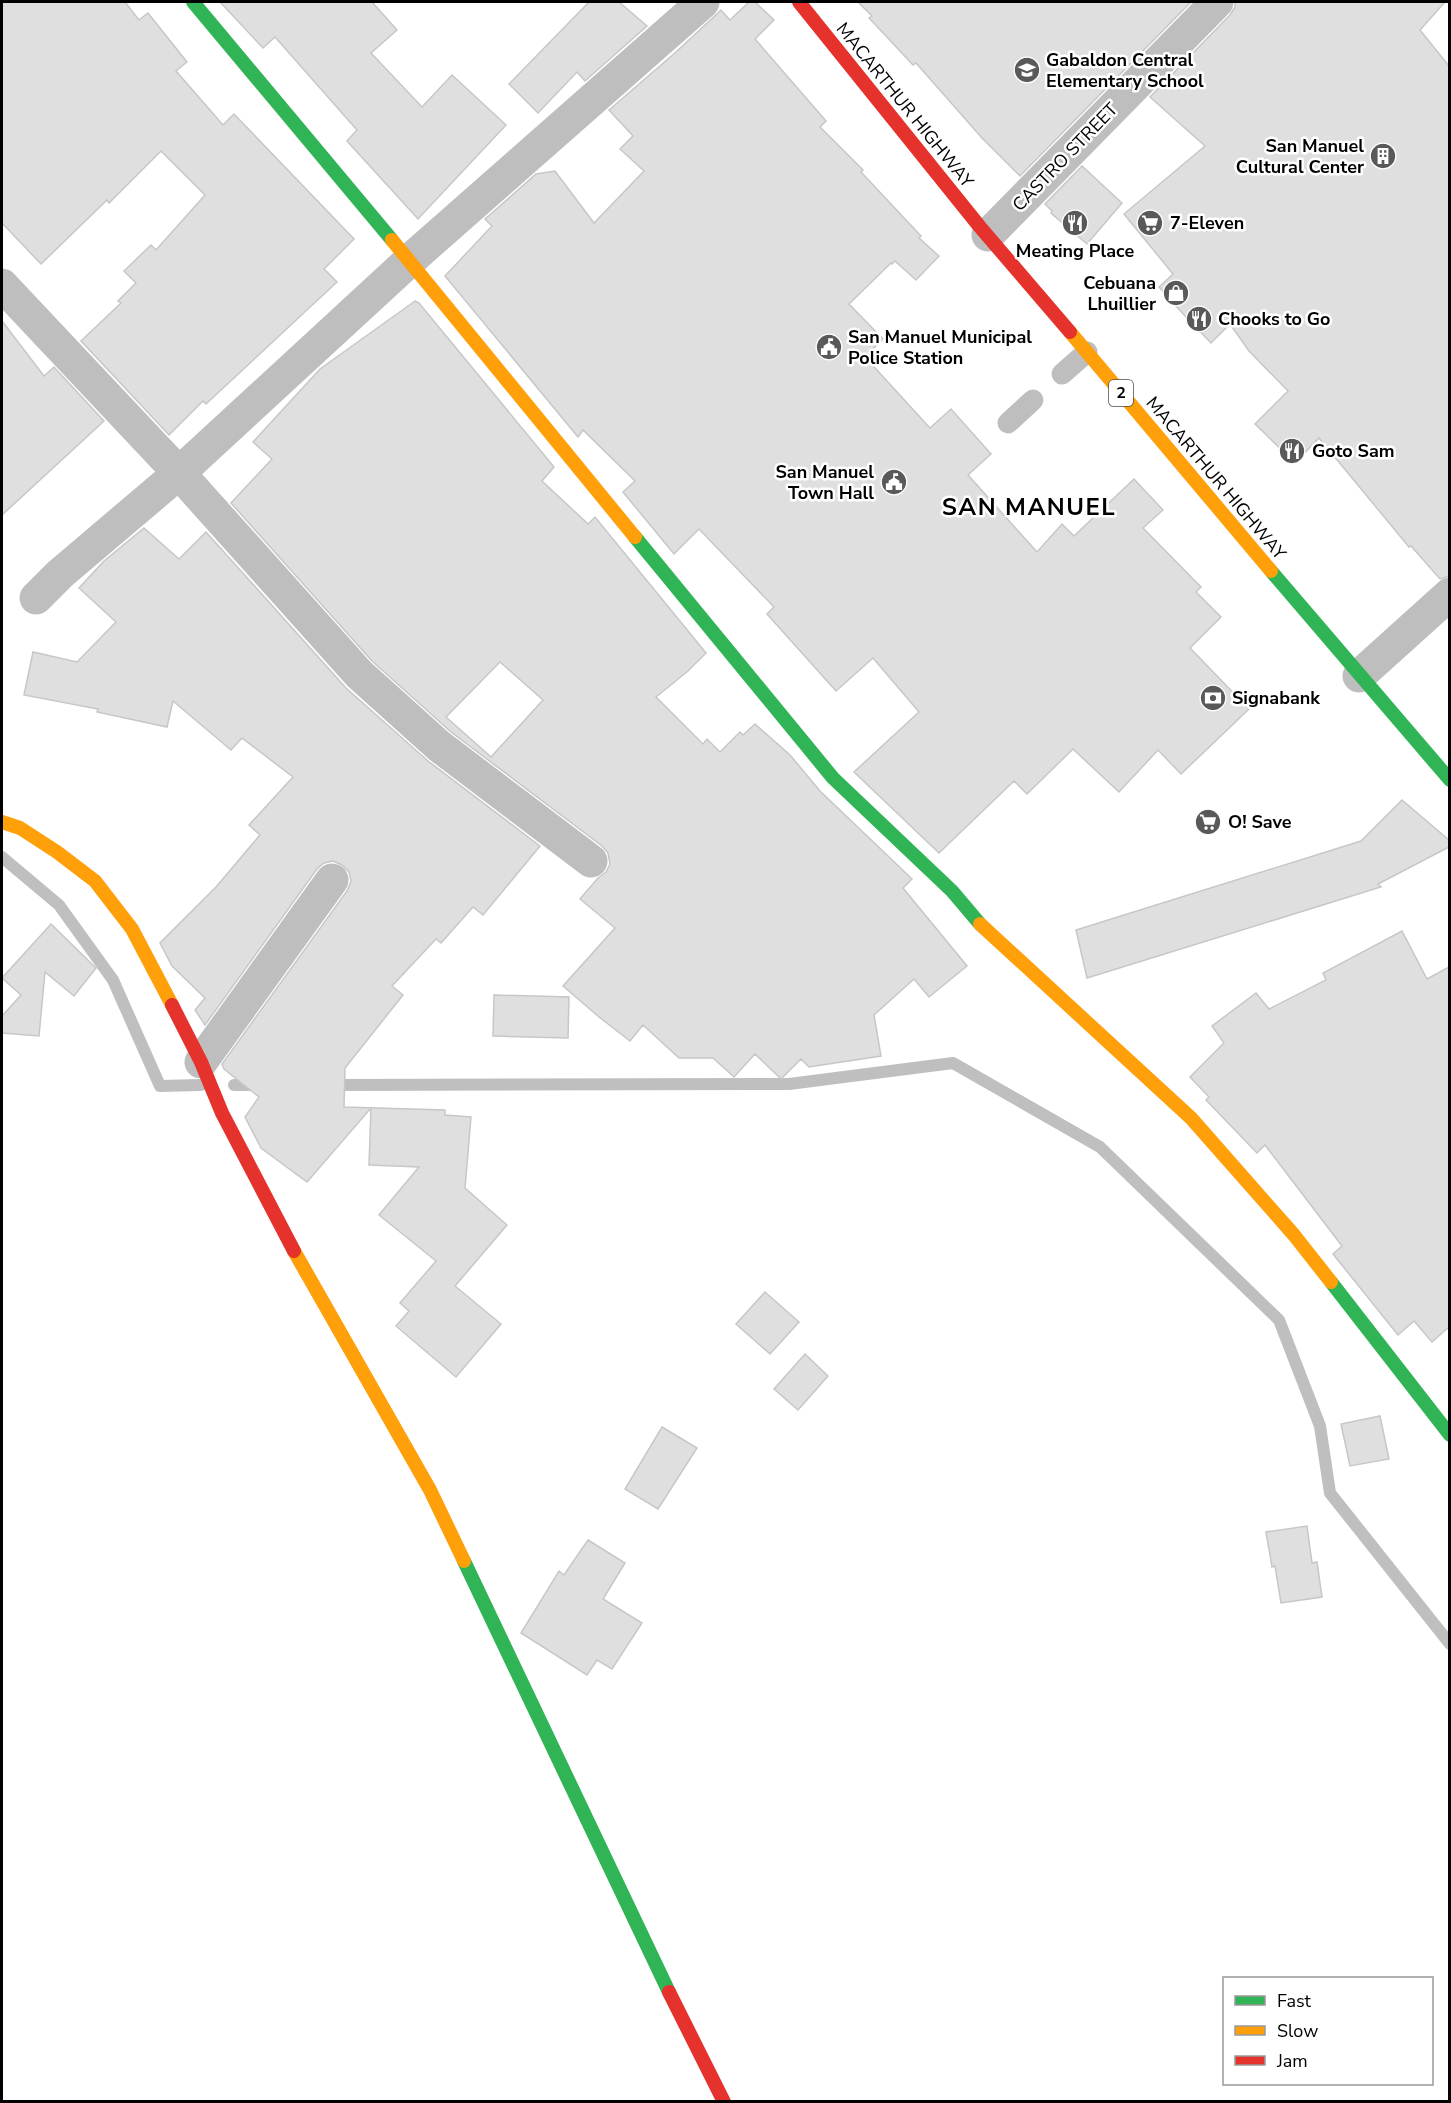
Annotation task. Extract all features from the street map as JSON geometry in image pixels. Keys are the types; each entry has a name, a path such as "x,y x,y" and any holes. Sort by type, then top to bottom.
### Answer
{"main road":[{"path":"193,2 410,261 833,778 952,891 988,933 1191,1118 1341,1293 1449,1435"},
{"name":"MACARTHUR HIGHWAY","path":"799,2 988,235 1449,780"},
{"path":"2,822 20,828 95,881 132,929 201,1062 222,1113 273,1210 430,1490 699,2055 724,2102"}],"street":[{"path":"36,598 60,574 179,473 410,261 703,2"},
{"name":"CASTRO STREET","path":"988,235 1217,2"},
{"path":"2,285 179,473 359,674 439,746 591,861"},
{"path":"1359,676 1449,594"},
{"path":"201,1062 332,880"}],"lane":[{"path":"1062,374 1087,352"},
{"path":"1008,423 1033,399"}],"building":[{"path":"2,2 125,2 139,20 148,13 187,62 176,71 223,125 234,114 354,239 324,269 337,282 206,404 203,401 169,435 81,341 121,303 118,301 136,283 124,271 151,245 156,250 205,195 161,151 109,203 107,200 41,264 2,223"},
{"path":"220,2 372,2 397,30 371,53 422,107 452,75 506,125 418,219 347,141 357,130 275,37 263,48"},
{"path":"589,2 619,2 647,26 585,81 577,72 538,113 509,84"},
{"path":"749,2 755,2 774,20 755,39 826,121 820,127 863,170 861,172 921,236 919,238 939,256 916,280 895,261 891,263 849,304 883,339 865,357 930,428 951,409 991,454 968,475 1037,552 1062,524 1074,536 1134,479 1163,510 1143,528 1201,587 1196,592 1221,617 1190,648 1249,709 1181,774 1158,750 1119,792 1073,749 1027,794 1014,781 939,853 854,772 919,712 873,658 836,691 767,614 774,607 699,529 674,554 623,492 635,481 583,430 578,437 445,276 492,226 485,219 536,174 555,171 594,223 644,171 620,149 633,136 609,110 721,10 730,20"},
{"name":"Gabaldon Central Elementary School","path":"858,2 1191,2 1020,176 982,138 916,63 913,65 869,18 872,16"},
{"path":"1235,2 1445,2 1420,30 1449,66 1449,576 1440,579 1411,546 1409,547 1319,438 1295,463 1255,424 1288,391 1249,351 1230,324 1211,343 1185,316 1159,287 1173,274 1124,214 1205,146 1150,97 1230,15"},
{"path":"1082,166 1122,203 1087,244 1051,213 1052,211 1045,204"},
{"path":"415,301 419,303 554,467 542,481 588,524 595,517 706,653 656,697 703,744 707,739 720,752 740,732 743,735 755,724 790,755 820,791 912,879 903,888 967,966 929,997 914,979 874,1015 881,1056 809,1067 801,1059 781,1079 755,1054 734,1077 713,1058 679,1058 643,1025 630,1041 563,986 615,928 580,899 606,872 610,864 608,853 602,846 451,732 372,661 231,503 272,459 253,442 320,369","holes":["500,662 543,700 491,757 446,717"]},
{"path":"2,321 44,376 54,367 104,421 2,515"},
{"path":"144,528 179,559 206,532 346,688 428,761 540,846 483,915 473,907 441,943 436,939 392,986 403,995 345,1068 344,1107 445,1110 445,1115 471,1117 465,1188 507,1225 455,1286 501,1324 456,1377 396,1326 409,1311 400,1303 436,1261 379,1215 419,1167 369,1165 371,1108 307,1182 261,1148 245,1117 259,1097 224,1069 222,1064 347,891 351,881 349,872 342,865 333,861 324,863 317,869 205,1025 195,1010 205,998 172,966 160,943 216,887 260,835 249,825 293,777 242,738 231,750 173,701 167,727 97,712 98,709 24,695 33,652 77,662 116,622 79,588 104,561"},
{"path":"1402,800 1449,840 1449,847 1378,884 1381,887 1087,978 1076,930 1361,841"},
{"path":"51,924 96,968 74,996 45,972 39,1036 2,1033 2,1016 21,995 2,978"},
{"path":"1402,931 1427,979 1449,967 1449,1327 1432,1342 1414,1321 1398,1335 1333,1254 1342,1246 1265,1145 1257,1153 1206,1100 1209,1097 1190,1077 1224,1043 1212,1026 1256,993 1269,1009 1326,980 1323,973"},
{"path":"494,995 569,997 568,1038 493,1036"},
{"path":"765,1292 799,1322 770,1354 736,1324"},
{"path":"805,1354 828,1376 798,1410 774,1389"},
{"path":"1380,1416 1389,1459 1350,1466 1341,1424"},
{"path":"662,1427 697,1448 658,1509 625,1489"},
{"path":"1307,1526 1312,1563 1317,1562 1322,1597 1281,1603 1266,1532"},
{"path":"588,1540 625,1563 603,1599 642,1623 612,1669 597,1660 587,1675 521,1633 559,1571 564,1575"}],"waterway":[{"path":"2,857 59,905 113,980 160,1086 201,1085"},
{"path":"329,1085 789,1084 953,1063 1100,1147 1279,1320 1320,1426 1330,1493 1450,1644"},
{"path":"234,1085 260,1085"}],"traffic: fast":[{"path":"193,2 392,240"},
{"path":"635,537 833,778 952,891 980,924"},
{"path":"1271,571 1450,780"},
{"path":"1331,1282 1450,1435"},
{"path":"464,1561 669,1992"}],"traffic: slow":[{"path":"392,240 635,537"},
{"path":"1070,332 1271,571"},
{"path":"2,822 20,828 95,881 132,929 172,1005"},
{"path":"980,924 1191,1118 1294,1235 1331,1282"},
{"path":"294,1251 430,1490 464,1561"}],"traffic: jam":[{"path":"799,2 980,227 1070,332"},
{"path":"172,1005 201,1062 222,1113 294,1251"},
{"path":"669,1992 724,2102"}],"place":[{"name":"Gabaldon Central Elementary School","path":"1027,70"},
{"name":"San Manuel Cultural Center","path":"1383,156"},
{"name":"Meating Place","path":"1075,223"},
{"name":"7-Eleven","path":"1150,223"},
{"name":"Cebuana Lhuillier","path":"1176,293"},
{"name":"Chooks to Go","path":"1199,319"},
{"name":"San Manuel Municipal Police Station","path":"829,347"},
{"name":"Goto Sam","path":"1292,451"},
{"name":"San Manuel Town Hall","path":"894,482"},
{"name":"Signabank","path":"1213,698"},
{"name":"O! Save","path":"1208,822"}],"district":[{"name":"SAN MANUEL","path":"1029,507"}]}
